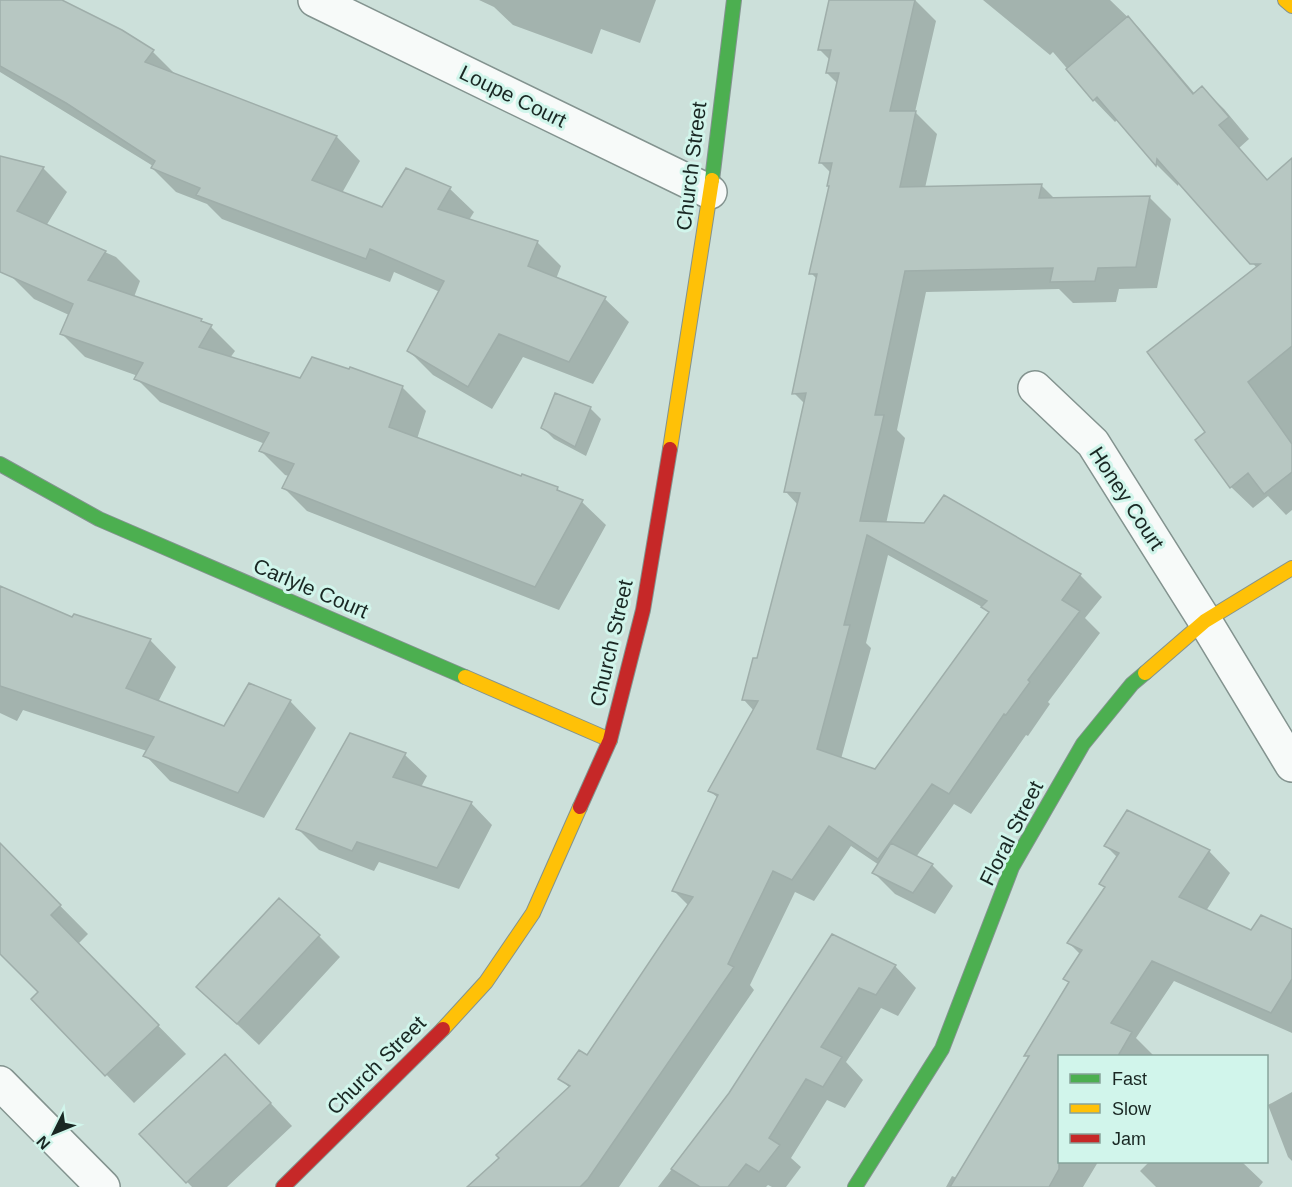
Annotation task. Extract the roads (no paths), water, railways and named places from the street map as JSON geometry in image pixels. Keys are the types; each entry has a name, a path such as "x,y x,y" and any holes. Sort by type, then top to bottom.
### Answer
{"street":[{"name":"Loupe Court","path":"315,0 710,192"},
{"name":"Church Street","path":"283,1187 430,1043 486,982 533,913 610,740 643,610 710,192 734,0"},
{"path":"1285,0 1292,6"},
{"name":"Honey Court","path":"1035,388 1093,443 1292,765"},
{"name":"Carlyle Court","path":"0,464 99,519 610,740"},
{"name":"Floral Street","path":"855,1187 942,1049 1012,867 1083,744 1132,684 1205,621 1292,568"},
{"path":"0,1083 103,1187"}]}
